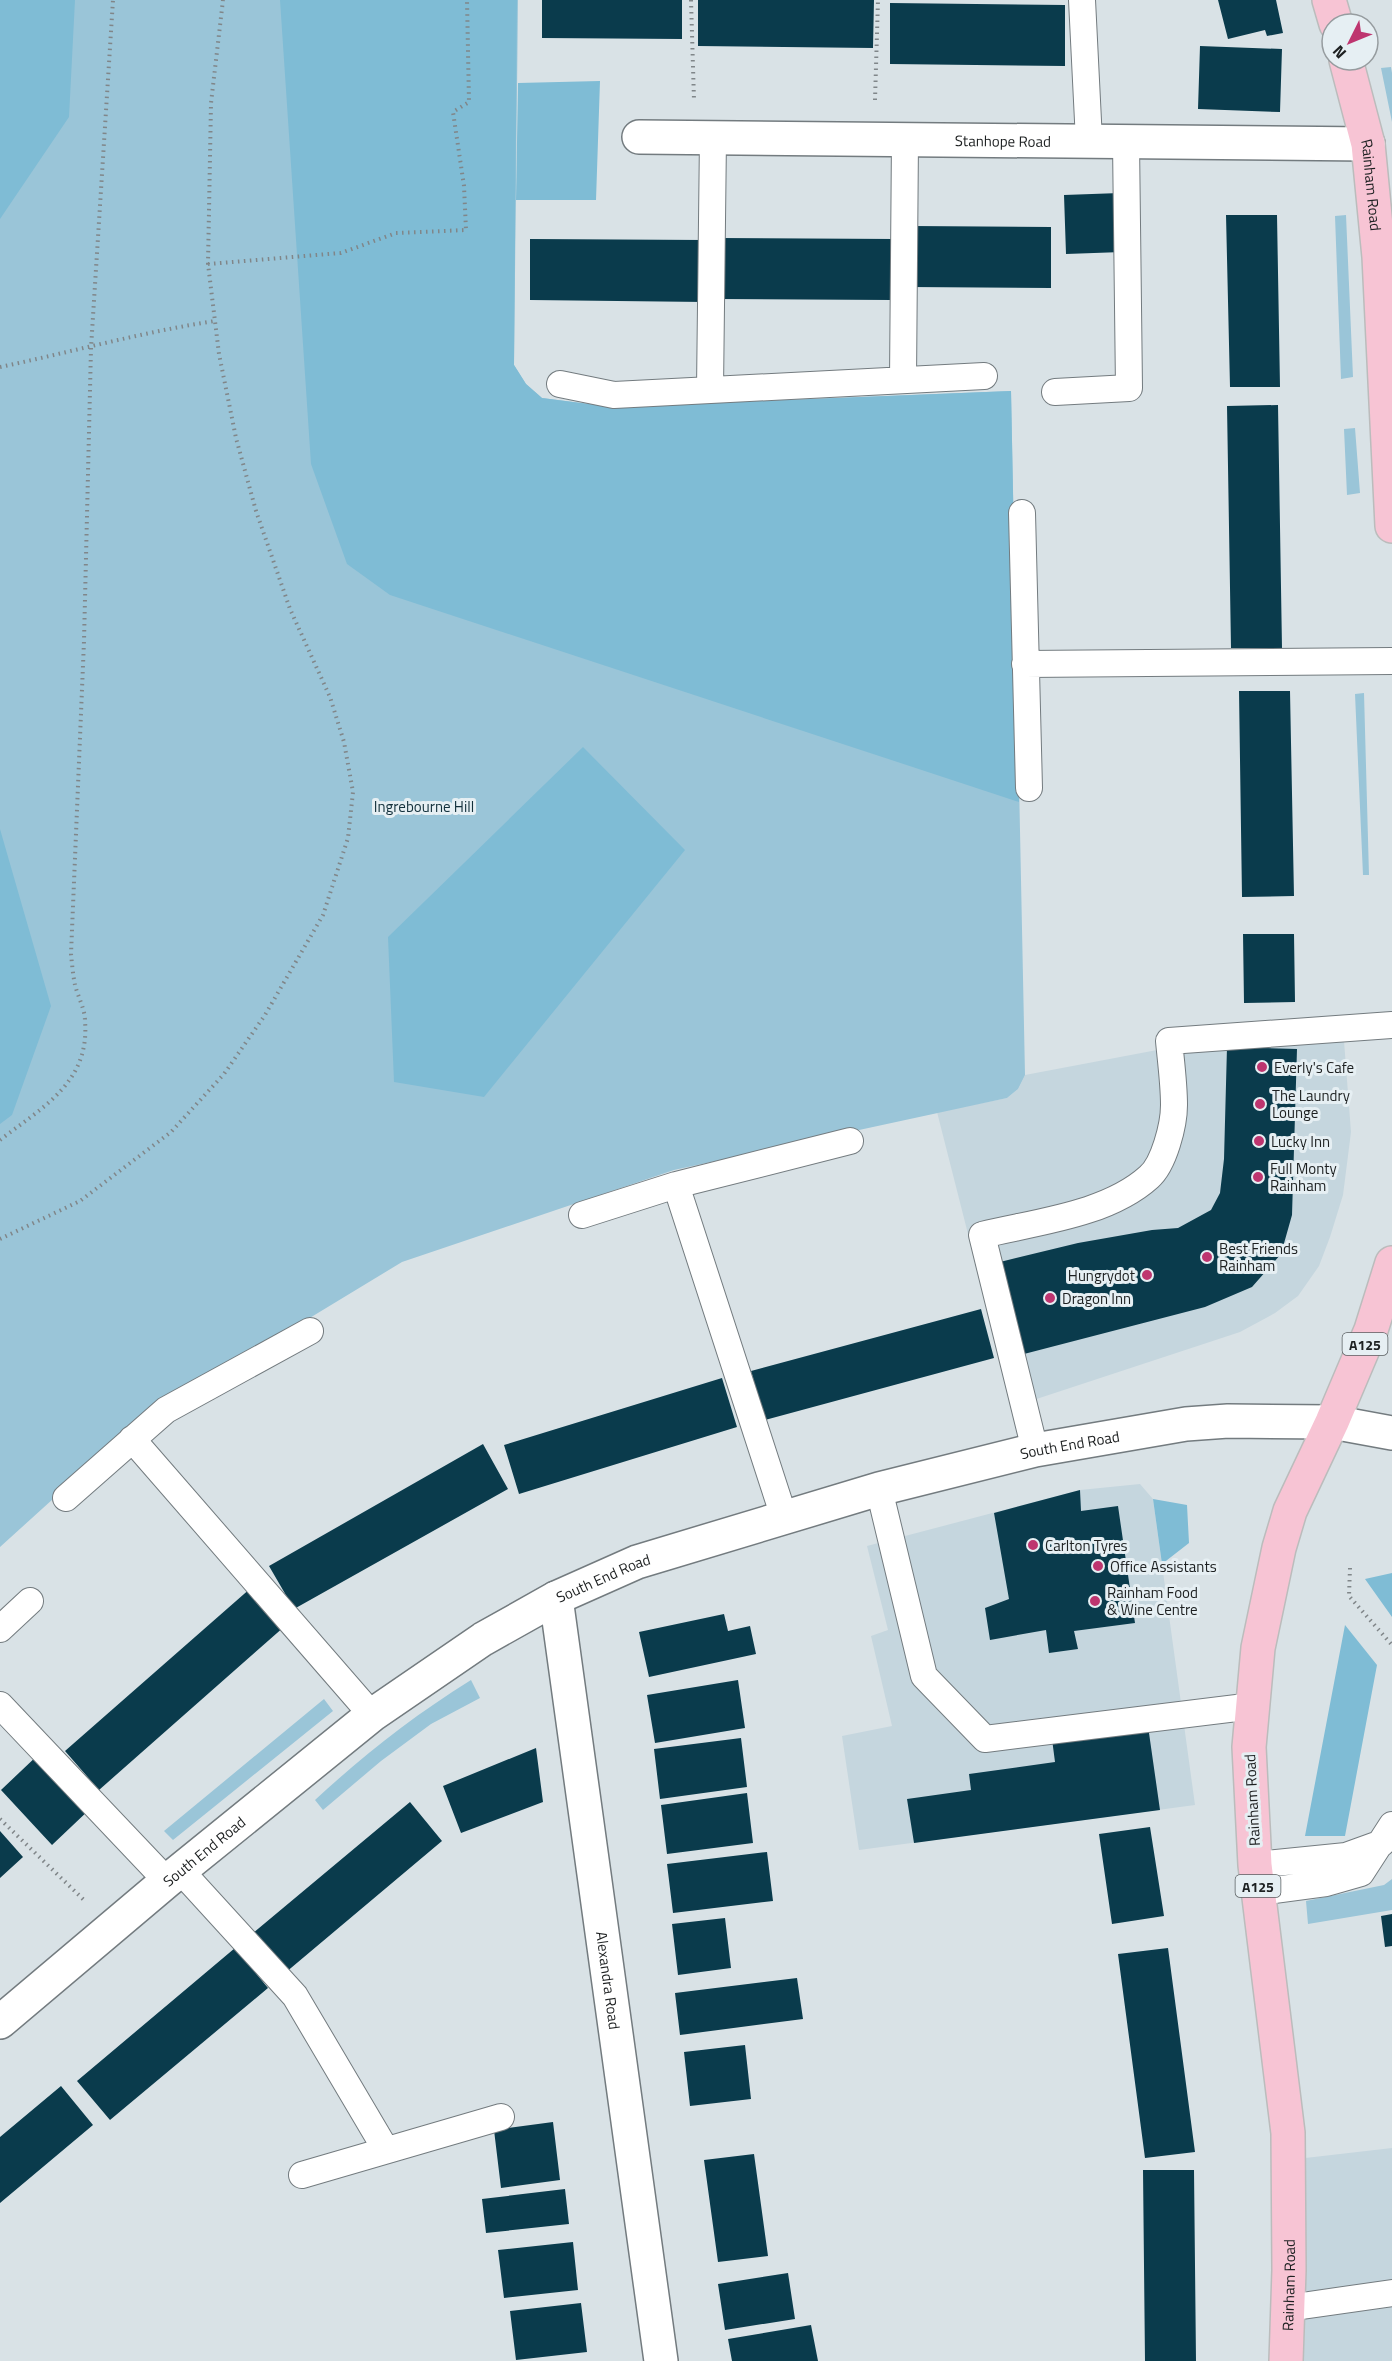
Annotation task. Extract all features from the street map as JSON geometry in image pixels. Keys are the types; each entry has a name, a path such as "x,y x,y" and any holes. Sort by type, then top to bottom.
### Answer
{"main road":[{"name":"Rainham Road","path":"1349,72 1368,144 1386,256 1392,526"},
{"name":"Rainham Road","path":"1286,2361 1288,2133 1257,1878 1249,1747 1258,1648 1279,1548 1290,1511 1332,1422 1371,1329 1392,1263"}],"street":[{"name":"Stanhope Road","path":"639,137 1368,144"},
{"name":"South End Road","path":"0,2022 112,1926 372,1715 483,1639 556,1598 637,1562 879,1489 1035,1450 1185,1424 1228,1421 1332,1422 1392,1433"},
{"name":"Alexandra Road","path":"556,1598 661,2361"}],"lane":[{"path":"1082,0 1089,141"},
{"path":"704,137 710,389"},
{"path":"889,139 903,380"},
{"path":"1055,392 1129,388 1126,142"},
{"path":"560,384 614,394 984,376"},
{"path":"1022,513 1029,788"},
{"path":"1025,664 1392,661"},
{"path":"1035,1450 982,1235 1085,1210 1120,1198 1151,1176 1167,1146 1174,1107 1169,1041 1392,1025"},
{"path":"582,1215 676,1185 850,1141"},
{"path":"676,1185 784,1517"},
{"path":"66,1498 166,1410 310,1331"},
{"path":"132,1439 372,1715"},
{"path":"879,1489 924,1676 985,1739 1253,1706"},
{"path":"0,1629 30,1601"},
{"path":"0,1705 295,1996 386,2150"},
{"path":"1257,1878 1326,1883 1361,1873 1387,1834"},
{"path":"302,2175 501,2117"},
{"path":"1288,2308 1392,2293"}],"path":[{"path":"0,1140 59,1095 73,1077 85,1050 85,1018 75,985 71,954 84,641 92,348 113,0"},
{"path":"0,1239 80,1201 171,1132 224,1074 265,1015 323,915 348,838 353,792 344,742 330,697 290,609 256,511 236,438 219,354 208,264 211,103 223,0"},
{"path":"208,264 341,253 396,233 466,230 464,186 453,112 469,102 467,0"},
{"path":"691,0 704,137"},
{"path":"878,0 889,139"},
{"path":"0,367 92,348 157,330 215,321"},
{"path":"1350,1568 1349,1596 1392,1646"},
{"path":"0,1819 112,1926"}],"shaded area":[{"path":"0,0 75,0 69,117 0,219"},
{"path":"280,0 517,0 514,365 526,384 542,398 612,407 1011,391 1019,802 390,595 347,564 311,464"},
{"path":"600,81 596,200 516,200 518,83"},
{"path":"583,747 685,850 484,1097 394,1082 388,937"},
{"path":"0,829 51,1006 12,1115 0,1124"},
{"path":"1342,1015 1351,1132 1343,1195 1319,1266 1298,1296 1275,1313 1240,1332 1012,1407 937,1112 1007,1098 1018,1089 1025,1075"},
{"path":"1140,1484 1153,1499 1195,1805 859,1850 842,1736 892,1726 871,1636 888,1630 867,1546 1080,1490"},
{"path":"1153,1499 1187,1505 1189,1543 1162,1564"},
{"path":"1392,1573 1392,1617 1365,1579"},
{"path":"1345,1625 1377,1665 1345,1836 1305,1836"},
{"path":"1392,2148 1392,2361 1286,2361 1288,2160"}],"green space":[{"name":"Ingrebourne Hill","path":"0,0 518,0 514,365 526,384 542,398 612,407 1011,391 1025,1075 1018,1089 1007,1098 674,1170 402,1262 138,1422 0,1547"},
{"path":"1391,67 1392,73 1392,122 1381,68"},
{"path":"1346,215 1353,377 1341,379 1335,216"},
{"path":"1355,428 1360,493 1347,495 1344,429"},
{"path":"1364,693 1369,875 1363,875 1355,694"},
{"path":"471,1680 480,1698 431,1724 381,1761 323,1810 315,1800 334,1783 409,1722"},
{"path":"324,1699 333,1711 173,1840 164,1831"},
{"path":"1392,1879 1392,1910 1308,1924 1306,1901 1384,1885"}],"building":[{"path":"542,0 682,0 682,39 542,38"},
{"path":"698,0 874,0 873,48 698,46"},
{"path":"1218,0 1276,0 1283,33 1267,36 1265,30 1228,39"},
{"path":"890,3 1065,5 1065,66 890,64"},
{"path":"1200,46 1282,49 1280,112 1198,109"},
{"path":"1120,193 1122,252 1066,254 1064,195"},
{"path":"1226,215 1277,215 1280,387 1230,387"},
{"path":"911,226 1051,227 1051,288 910,287"},
{"path":"719,238 894,239 893,300 719,299"},
{"path":"530,239 705,240 705,302 530,300"},
{"path":"1278,405 1282,648 1231,648 1227,406"},
{"path":"1239,691 1290,691 1294,896 1242,897"},
{"path":"1243,934 1294,934 1295,1002 1244,1003"},
{"path":"1227,1047 1297,1049 1292,1215 1281,1254 1252,1287 1205,1307 1024,1354 1000,1262 1078,1243 1152,1230 1178,1228 1211,1210 1220,1193 1224,1159"},
{"path":"981,1309 994,1358 765,1420 751,1371"},
{"path":"722,1378 737,1427 519,1494 504,1445"},
{"path":"483,1444 508,1489 294,1609 269,1566"},
{"path":"1080,1490 1081,1511 1118,1506 1135,1623 1074,1631 1078,1649 1049,1653 1046,1630 990,1640 985,1608 1009,1599 994,1513"},
{"path":"252,1587 285,1626 99,1790 65,1751"},
{"path":"724,1614 728,1631 750,1626 756,1654 649,1677 639,1632"},
{"path":"738,1680 745,1728 655,1743 647,1695"},
{"path":"1148,1726 1160,1810 914,1843 907,1799 971,1790 969,1774 1055,1762 1052,1739"},
{"path":"741,1738 747,1787 660,1799 654,1749"},
{"path":"536,1748 543,1802 461,1833 443,1786"},
{"path":"40,1753 91,1808 52,1845 1,1790"},
{"path":"747,1793 753,1843 667,1854 661,1805"},
{"path":"410,1802 442,1841 285,1973 252,1934"},
{"path":"1150,1827 1164,1916 1112,1924 1099,1834"},
{"path":"0,1831 23,1857 0,1878"},
{"path":"767,1852 773,1901 673,1913 667,1864"},
{"path":"1392,1914 1392,1946 1385,1947 1381,1916"},
{"path":"725,1918 731,1968 678,1975 672,1924"},
{"path":"235,1948 268,1988 110,2120 77,2081"},
{"path":"1168,1948 1195,2152 1145,2158 1118,1954"},
{"path":"797,1978 803,2019 680,2035 675,1993"},
{"path":"745,2045 751,2099 690,2106 684,2052"},
{"path":"61,2086 93,2125 0,2203 0,2137"},
{"path":"553,2122 560,2180 501,2188 494,2130"},
{"path":"754,2154 768,2256 718,2262 704,2160"},
{"path":"1143,2170 1194,2170 1196,2361 1145,2361"},
{"path":"565,2189 569,2224 486,2233 482,2199"},
{"path":"573,2242 578,2290 504,2298 498,2250"},
{"path":"788,2273 795,2319 725,2330 718,2284"},
{"path":"581,2303 587,2352 516,2360 510,2311"},
{"path":"811,2325 818,2361 732,2361 728,2339"}],"place":[{"name":"Everly's Cafe","path":"1262,1067"},
{"name":"The Laundry Lounge","path":"1260,1104"},
{"name":"Lucky Inn","path":"1259,1141"},
{"name":"Full Monty Rainham","path":"1258,1177"},
{"name":"Best Friends Rainham","path":"1207,1257"},
{"name":"Hungrydot","path":"1147,1275"},
{"name":"Dragon Inn","path":"1050,1298"},
{"name":"Carlton Tyres","path":"1033,1545"},
{"name":"Office Assistants","path":"1098,1566"},
{"name":"Rainham Food & Wine Centre","path":"1095,1601"}]}
